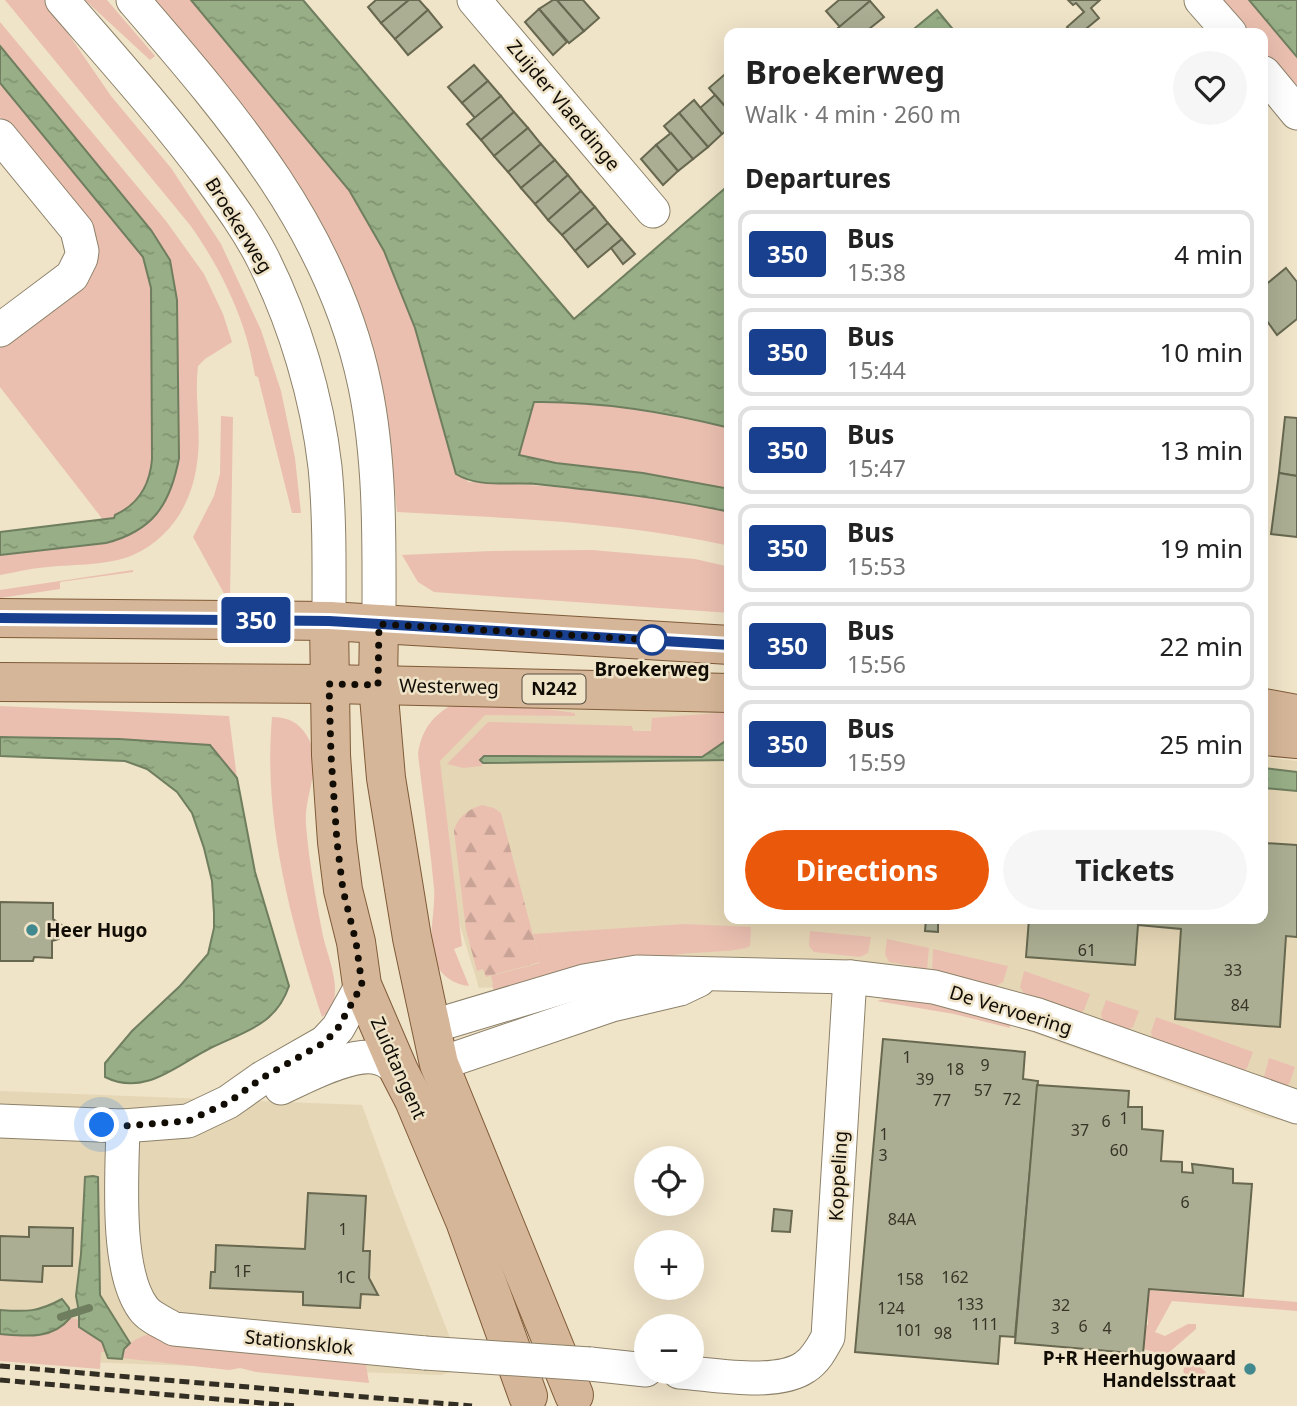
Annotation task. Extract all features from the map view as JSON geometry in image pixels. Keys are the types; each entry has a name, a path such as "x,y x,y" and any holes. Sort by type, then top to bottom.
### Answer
{"main road":[{"path":"0,618 329,621 724,645"},
{"name":"Zuidtangent","path":"329,621 331,755 337,842 343,890 356,942 362,985 465,1221 528,1396"},
{"name":"Zuidtangent","path":"379,624 378,685 386,778 412,938 439,1065 582,1380"},
{"name":"Westerweg","path":"0,682 329,684 724,693"},
{"path":"1268,709 1297,714"},
{"path":"1268,736 1297,739"}],"street":[{"name":"Broekerweg","path":"62,0 179,137 236,213 263,258 304,365 325,465 329,621"},
{"path":"133,0 202,80 287,194 318,251 340,300 365,387 371,429 378,507 379,624"},
{"name":"Zuijder Vlaerdinge","path":"474,0 653,211"},
{"path":"1201,0 1226,28"},
{"path":"1268,78 1297,113"},
{"path":"0,136 76,230 82,251 72,276 0,330"},
{"name":"De Vervoering","path":"430,1027 584,981 637,972 850,976 934,987 1038,1015 1297,1107"},
{"name":"De Vervoering","path":"439,1065 612,1005 680,989 714,973"},
{"name":"Koppeling","path":"704,1373 769,1377 788,1375 806,1367 820,1354 828,1337 850,976"},
{"path":"0,1121 123,1126 188,1121 229,1102 262,1078 325,1042 338,1028 362,985"},
{"path":"229,1102 271,1092 336,1065 367,1056 383,1059 399,1071"},
{"name":"Stationsklok","path":"123,1126 126,1266 133,1293 145,1311 174,1329 425,1353 582,1380 634,1372"}],"shaded area":[{"path":"724,705 724,924 1268,924 1268,757 1297,761 1297,1123 1267,1118 861,970 479,988 437,850 432,731 465,706"},
{"path":"0,1091 362,1105 462,1369 441,1375 0,1359"}],"green space":[{"path":"5,0 45,0 111,96 171,168 221,244 261,330 281,391 295,458 301,513 292,513 246,336 232,297 213,260 190,225"},
{"path":"85,0 107,0 155,56 150,60"},
{"path":"146,0 191,0 349,190 384,251 415,328 446,441 468,482 600,491 724,511 724,545 606,526 397,512 390,442 374,361"},
{"path":"1217,0 1249,0 1297,57 1297,95 1268,60 1268,28 1241,28"},
{"path":"0,22 166,221 204,274 223,314 232,342 198,366 198,451 194,478 185,505 169,529 146,548 123,559 36,568 0,575 0,555 105,543 118,539 0,387 0,344 47,309 84,219 0,117"},
{"path":"570,401 639,410 724,427 724,488 519,456 533,402"},
{"path":"221,416 233,417 230,597 226,597 193,537 214,496 220,474"},
{"path":"592,550 695,559 724,566 724,613 434,592 418,582 402,555"},
{"path":"133,570 60,582 60,589 0,598 0,590"},
{"path":"459,701 505,703 575,713 575,716 485,715 440,761 462,946 454,949 469,986 445,976 438,968 433,954 434,888 418,754 423,736 431,722"},
{"path":"0,706 229,716 237,778 210,745 0,736"},
{"path":"724,712 724,742 702,757 484,756 482,766 463,768 447,764 488,722 632,726 633,731 651,731 652,718"},
{"path":"272,717 288,719 300,727 312,747 314,758 306,825 315,895 335,990 330,1010 322,1017 299,943 275,831 270,755"},
{"path":"482,805 501,813 540,962 486,977 483,969 477,971 466,930 454,831 464,814"},
{"path":"685,924 751,927 750,946 738,950 634,961 496,996 492,985 491,976 540,963 533,934"},
{"path":"810,931 871,937 868,953 860,957 814,952 809,946"},
{"path":"887,939 929,948 927,969 889,962 885,954"},
{"path":"933,949 1008,966 1003,982 996,986 932,970"},
{"path":"1024,971 1090,994 1084,1010 1081,1013 1025,995 1020,987"},
{"path":"895,996 1010,1022 1010,1028 954,1014 877,1001"},
{"path":"1106,1000 1139,1011 1133,1027 1125,1031 1103,1022 1101,1014"},
{"path":"1156,1017 1253,1052 1247,1068 1243,1071 1152,1038 1151,1032"},
{"path":"1269,1058 1295,1067 1286,1087 1264,1077"},
{"path":"1148,1290 1297,1302 1297,1311 1172,1301 1155,1332 1165,1336 1188,1324 1196,1324 1196,1329 1166,1355 1132,1346 1135,1325 1148,1325"},
{"path":"70,1318 80,1320 79,1328 102,1342 107,1352 101,1352 100,1369 0,1361 0,1334 28,1336 47,1333"},
{"path":"149,1334 365,1359 369,1383 122,1358 132,1342"},
{"path":"1195,1355 1209,1355 1200,1367 1206,1372 1197,1386 1189,1381 1183,1371 1188,1359"}],"water":[{"path":"191,0 303,0 574,319 724,189 724,427 633,409 583,403 534,402 519,455 724,488 724,511 609,492 536,484 484,483 456,474 415,328 384,251 349,190"},
{"path":"1249,0 1297,0 1297,57"},
{"path":"937,10 952,28 915,28"},
{"path":"0,46 151,230 170,260 177,300 179,458 164,503 147,523 136,531 106,543 0,555 0,532 114,518 142,493 149,477 152,459 151,288 143,257 0,83"},
{"path":"0,737 119,739 210,745 237,778 255,872 289,986 275,1011 255,1027 157,1078 132,1083 105,1077 105,1063 132,1031 180,986 208,954 214,928 214,913 212,881 204,848 192,813 177,792 147,769 125,761 0,756"},
{"path":"724,742 724,760 483,763 480,760 484,756 702,757"},
{"path":"1268,768 1297,772 1297,791 1268,788"},
{"path":"85,1177 98,1177 100,1295 130,1343 124,1349 122,1359 108,1358 102,1342 79,1327 76,1296"},
{"path":"62,1299 69,1308 70,1318 55,1330 38,1335 0,1334 0,1310 32,1310"}],"building":[{"path":"376,0 409,0 381,23 368,7"},
{"path":"409,0 419,0 428,10 395,39 381,23"},
{"path":"557,0 584,31 569,43 539,9"},
{"path":"557,0 583,0 599,18 584,31"},
{"path":"839,0 870,1 840,27 826,11"},
{"path":"1068,0 1100,0 1091,8 1099,18 1087,28 1068,28 1084,12 1076,3 1073,5"},
{"path":"870,1 884,17 870,28 838,28"},
{"path":"539,9 567,42 553,55 525,22"},
{"path":"428,10 442,27 408,55 395,39"},
{"path":"474,65 488,81 462,103 448,87"},
{"path":"724,75 724,105 709,88"},
{"path":"488,81 501,96 475,118 462,103"},
{"path":"715,95 724,105 724,132 722,134 700,108"},
{"path":"501,96 514,112 481,140 467,124"},
{"path":"694,100 722,134 708,147 679,113"},
{"path":"514,112 528,128 494,156 481,140"},
{"path":"679,113 708,147 693,159 664,126"},
{"path":"528,128 541,144 508,172 494,156"},
{"path":"671,133 693,159 678,171 656,145"},
{"path":"541,144 555,160 521,188 508,172"},
{"path":"656,145 678,171 663,185 641,159"},
{"path":"555,160 568,175 535,204 521,188"},
{"path":"568,175 581,191 548,220 535,204"},
{"path":"581,191 595,207 562,235 548,220"},
{"path":"595,207 608,223 575,251 562,235"},
{"path":"608,223 622,239 588,267 575,251"},
{"path":"622,239 635,254 623,264 611,248"},
{"path":"1286,268 1297,282 1297,319 1277,335 1268,323 1268,283"},
{"path":"1285,417 1297,418 1297,476 1279,473"},
{"path":"1279,473 1297,476 1297,537 1271,534"},
{"path":"1268,843 1297,845 1297,937 1286,936 1280,1027 1175,1019 1181,929 1138,925 1135,965 1026,957 1029,924 1268,924"},
{"name":"Heer Hugo","path":"0,902 53,903 53,919 62,925 63,932 59,939 52,941 52,958 0,961"},
{"path":"926,924 938,924 938,932 925,931"},
{"path":"883,1039 1025,1052 1023,1079 1038,1081 1015,1337 1000,1336 998,1364 855,1352"},
{"path":"1037,1085 1129,1091 1128,1107 1142,1107 1142,1129 1163,1131 1161,1161 1182,1162 1182,1172 1193,1173 1192,1164 1233,1169 1233,1183 1252,1184 1243,1296 1149,1289 1143,1354 1015,1343"},
{"path":"308,1193 366,1196 363,1251 370,1251 369,1278 378,1295 361,1294 360,1308 303,1305 303,1292 210,1288 211,1272 215,1272 216,1245 305,1249"},
{"path":"774,1209 792,1211 790,1232 772,1231"},
{"path":"29,1227 73,1228 72,1266 43,1266 42,1282 0,1280 0,1236 29,1237"}],"waterway":[{"path":"61,1317 89,1308"}],"railway":[{"path":"0,1366 472,1406"},
{"path":"0,1380 296,1406"}],"bus line":[{"name":"350","path":"0,618 329,621 724,645"}],"place":[{"name":"Broekerweg","path":"652,640"},
{"name":"Heer Hugo","path":"32,930"},
{"name":"P+R Heerhugowaard Handelsstraat","path":"1250,1369"}],"route":[{"path":"102,1125 188,1121 229,1102 262,1078 325,1042 338,1028 362,985 356,942 343,890 337,842 329,684 378,685 379,624 652,640"}]}
